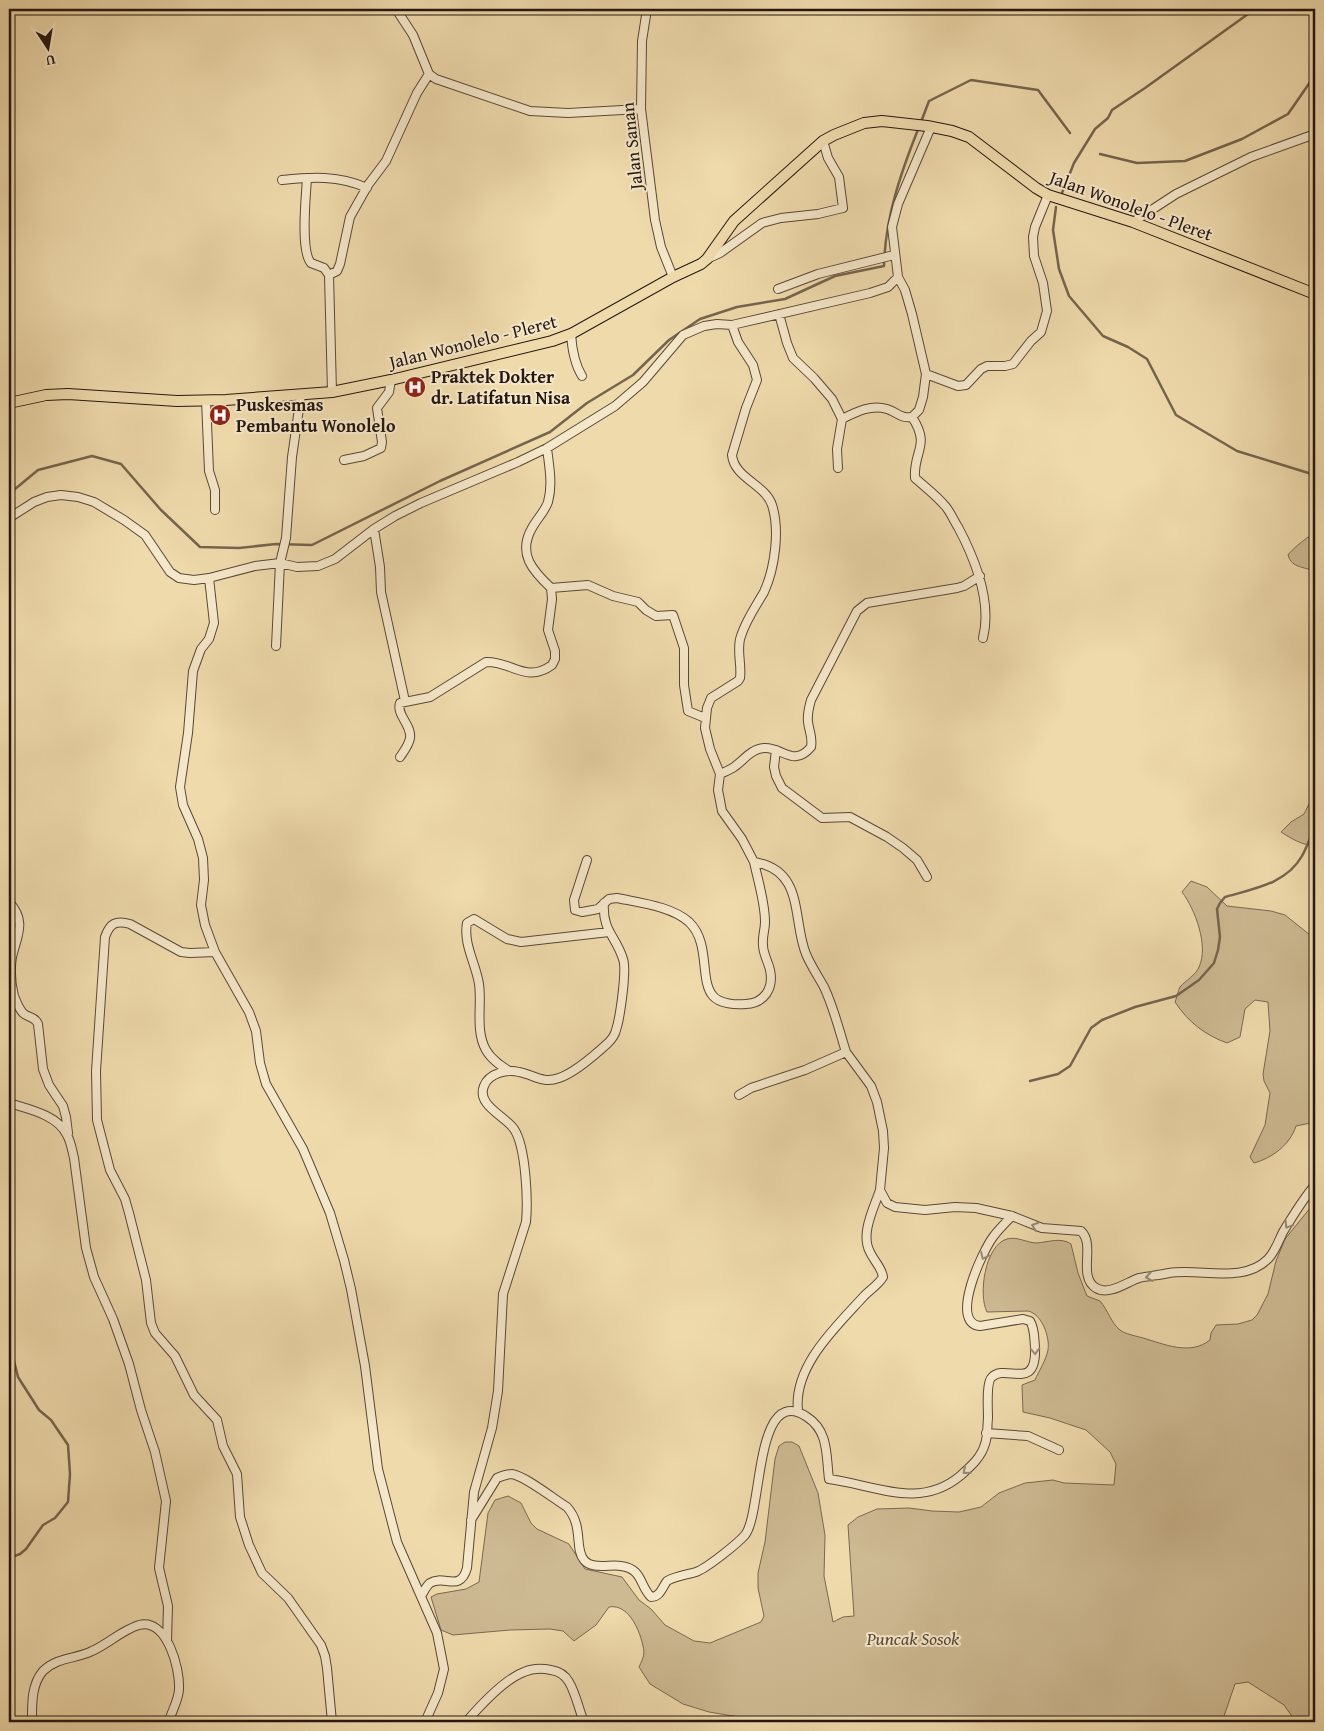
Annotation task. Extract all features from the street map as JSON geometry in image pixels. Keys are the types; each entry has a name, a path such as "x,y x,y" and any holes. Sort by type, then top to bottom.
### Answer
{"main road":[{"name":"Jalan Wonolelo - Pleret","path":"9,404 46,396 68,394 177,401 332,392 391,380 542,343 571,334 673,277 691,270 707,259 734,221 823,142 834,135 864,123 882,121 929,126 952,131 969,138 1048,195 1134,222 1315,294"}],"street":[{"path":"396,9 413,35 429,74 436,79 530,111 568,112 641,109"},
{"name":"Jalan Sanan","path":"647,9 642,41 641,109 655,220 661,247 673,277"},
{"path":"329,275 337,271 340,264 350,217 386,161 417,93 429,74"},
{"path":"842,419 867,408 886,408 900,417 912,417 919,410 923,397 926,374 912,314 892,255 892,228 894,214 929,126"},
{"path":"1134,222 1176,194 1251,157 1315,134"},
{"path":"707,259 720,253 762,224 781,218 818,214 843,208 839,177 828,158 823,142"},
{"path":"282,180 328,177 347,180 367,188"},
{"path":"307,178 305,215 306,254 311,263 324,268 329,275 332,392"},
{"path":"926,374 958,386 966,385 981,369 988,366 1012,364 1041,332 1047,311 1043,283 1034,256 1033,237 1048,195"},
{"path":"778,289 818,274 892,255"},
{"path":"9,518 34,502 47,497 61,495 78,497 94,502 145,535 170,572 179,578 194,580 209,578 255,566 280,563 297,567 318,566 335,559 374,529 421,503 547,448 615,406 643,382 683,335 704,326 717,324 732,325 883,290 894,283 898,277"},
{"path":"779,314 793,358 832,399 842,419 837,449 838,468"},
{"path":"587,860 574,900 574,908 578,912 598,909 609,899 617,898 672,912 687,920 694,927 702,946 707,982 714,997 721,1002 741,1005 758,1001 766,996 771,980 770,970 763,950 762,940 765,921 754,862 742,839 722,810 718,790 720,774 707,737 705,718 711,698 740,678 740,638 768,582 775,548 772,504 768,497 733,461 732,455 757,380 753,365 738,342 732,325"},
{"path":"571,334 577,367 582,376"},
{"path":"344,460 373,452 382,446 377,408 389,392 391,380"},
{"path":"276,646 280,563 286,538 289,485 301,395"},
{"path":"206,400 209,471 215,490 215,510"},
{"path":"912,417 919,429 922,443 914,471 915,478 947,507 980,576 985,613 986,629 984,638"},
{"path":"400,757 409,743 410,737 409,728 399,709 400,703 430,697 486,662 492,662 528,673 536,673 552,665 555,659 555,652 548,630 552,599 551,588 534,572 528,560 527,549 527,540 531,530 548,500 551,475 547,448"},
{"path":"374,529 380,567 381,592 405,701"},
{"path":"720,774 734,767 754,751 761,748 770,748 787,756 794,757 801,755 811,747 813,740 808,722 810,700 857,610 861,606 875,601 957,588 980,576"},
{"path":"209,578 214,623 193,671 188,733 180,788 183,804 198,839 203,858 204,880 201,905 205,925 215,952 249,1012 256,1031 260,1063 266,1084 304,1149 330,1213 351,1288 365,1366 378,1469 397,1542 437,1633 444,1668 438,1693 424,1722"},
{"path":"551,588 588,585 613,596 638,602 656,616 673,615 684,648 684,685 688,711 705,718"},
{"path":"776,750 774,767 782,788 822,818 850,817 887,837 916,860 927,878"},
{"path":"754,862 777,870 792,891 798,910 805,951 830,1001 846,1052 871,1086 877,1102 883,1131 884,1148 880,1190 866,1233 868,1251 882,1271 883,1277 817,1350 803,1380 797,1401 798,1411"},
{"path":"9,902 14,908 19,924 19,935 12,957 11,969 14,994 22,1012 36,1019 43,1069 49,1085 62,1106 66,1117 74,1158 86,1248 94,1277 113,1319 129,1364 141,1410 155,1452 166,1501 159,1568 168,1606 167,1641"},
{"path":"421,1596 428,1584 434,1581 458,1581 463,1578 467,1568 474,1492 492,1428 498,1391 503,1294 523,1233 527,1210 520,1138 506,1120 486,1103 482,1094 483,1086 489,1078 498,1073 509,1071 520,1072 534,1078 547,1080 559,1078 570,1073 613,1037 617,1025 624,964 605,923 604,903"},
{"path":"509,1071 495,1061 486,1050 482,1038 479,984 468,948 467,923 474,919 507,939 521,942 609,932"},
{"path":"215,952 181,952 130,924 122,922 114,923 108,929 105,937 96,1071 98,1128 106,1150 110,1170 125,1199 129,1213 146,1280 151,1323 155,1333 175,1356 194,1395 217,1420 224,1446 237,1474 240,1517 249,1545 262,1573 288,1598 321,1645 327,1668 332,1722"},
{"path":"739,1095 752,1088 805,1070 846,1052"},
{"path":"9,1103 44,1115 57,1122 68,1135"},
{"path":"880,1190 887,1203 895,1207 925,1210 955,1207 976,1208 1012,1216 1042,1228 1058,1231 1080,1231 1084,1234 1087,1245 1087,1268 1091,1282 1097,1288 1110,1289 1138,1278 1176,1272 1205,1274 1235,1272 1249,1270 1258,1266 1269,1258 1304,1197 1315,1185"},
{"path":"471,1520 497,1478 504,1474 513,1474 522,1478 571,1512 577,1525 580,1553 583,1560 588,1564 596,1566 630,1568 639,1575 651,1598 658,1596 667,1581 701,1569 746,1534 752,1516 765,1441 770,1426 779,1415 798,1411 820,1428 824,1436 829,1479 886,1491 917,1494 933,1492 950,1484 975,1463 986,1444 989,1381 996,1374 1026,1373 1031,1370 1035,1358 1034,1329 1030,1321 1023,1319 975,1326 968,1320 966,1313 968,1294 992,1238 1012,1216"},
{"path":"986,1433 1028,1436 1058,1450"},
{"path":"32,1722 32,1702 36,1682 43,1671 56,1662 88,1654 105,1646 117,1636 139,1625 150,1625 159,1630 167,1641 178,1672 179,1691 170,1718 172,1722"},
{"path":"466,1722 480,1705 510,1681 523,1672 539,1668 557,1670 570,1682 584,1722"}],"green space":[{"path":"1308,537 1315,540 1315,572 1292,563 1288,555"},
{"path":"1315,792 1315,846 1301,843 1281,832 1291,822 1304,814"},
{"path":"1191,881 1207,887 1227,906 1271,911 1285,915 1315,939 1315,1122 1296,1126 1280,1150 1254,1163 1250,1157 1265,1125 1270,1093 1263,1074 1270,1031 1268,1002 1255,1000 1245,1009 1240,1037 1227,1043 1211,1036 1198,1027 1175,1002 1180,987 1196,973 1202,958 1201,939 1196,918 1182,892"},
{"name":"Puncak Sosok","path":"1315,1202 1315,1722 1296,1722 1284,1705 1248,1682 1235,1684 1222,1722 769,1722 709,1712 683,1704 650,1684 639,1667 644,1652 638,1629 629,1615 616,1607 609,1607 596,1625 574,1641 563,1631 550,1629 453,1635 441,1630 431,1597 437,1594 466,1589 479,1582 488,1513 495,1500 508,1496 521,1503 531,1523 537,1529 569,1544 585,1569 622,1577 639,1600 651,1609 665,1625 694,1641 710,1643 761,1622 764,1616 758,1588 758,1573 765,1542 775,1459 779,1446 785,1442 792,1442 799,1446 818,1493 825,1535 824,1576 833,1622 843,1617 854,1616 848,1525 858,1517 877,1509 909,1508 959,1512 981,1507 999,1493 1025,1483 1053,1480 1064,1483 1114,1485 1116,1464 1110,1452 1086,1430 1050,1418 1023,1412 1022,1385 1035,1380 1047,1354 1048,1339 1041,1321 1033,1313 1028,1311 987,1312 983,1294 985,1271 993,1251 999,1243 1011,1238 1037,1243 1059,1240 1071,1244 1078,1273 1087,1296 1100,1301 1114,1324 1120,1330 1168,1345 1186,1348 1194,1347 1210,1340 1211,1333 1216,1325 1238,1324 1252,1320 1257,1315 1268,1294 1276,1261 1285,1239"}],"waterway":[{"path":"1062,193 1074,163 1095,129 1108,118 1112,110 1255,9"},
{"path":"1100,154 1137,163 1185,161 1242,139 1288,114 1315,75"},
{"path":"921,122 929,101 971,80 1038,90 1070,133"},
{"path":"9,494 38,470 92,456 121,464 161,510 200,547 239,548 276,544 312,545 440,481 550,432 587,403 633,375 669,340 700,319 737,307 785,299 835,276 884,266 887,230 895,195 919,127"},
{"path":"1056,207 1053,230 1059,269 1069,296 1103,336 1128,347 1147,359 1176,415 1237,451 1315,475"},
{"path":"1030,1081 1058,1074 1070,1066 1091,1028 1102,1020 1135,1007 1176,996 1199,980 1214,963 1218,950 1220,937 1217,909 1220,903 1225,897 1268,884 1287,873 1302,856 1315,828"},
{"path":"9,1341 18,1377 39,1410 51,1420 68,1445 70,1474 68,1502 55,1518 43,1525 26,1549 20,1554 9,1558"}],"place":[{"name":"Praktek Dokter dr. Latifatun Nisa","path":"415,387"},
{"name":"Puskesmas Pembantu Wonolelo","path":"220,415"}]}
